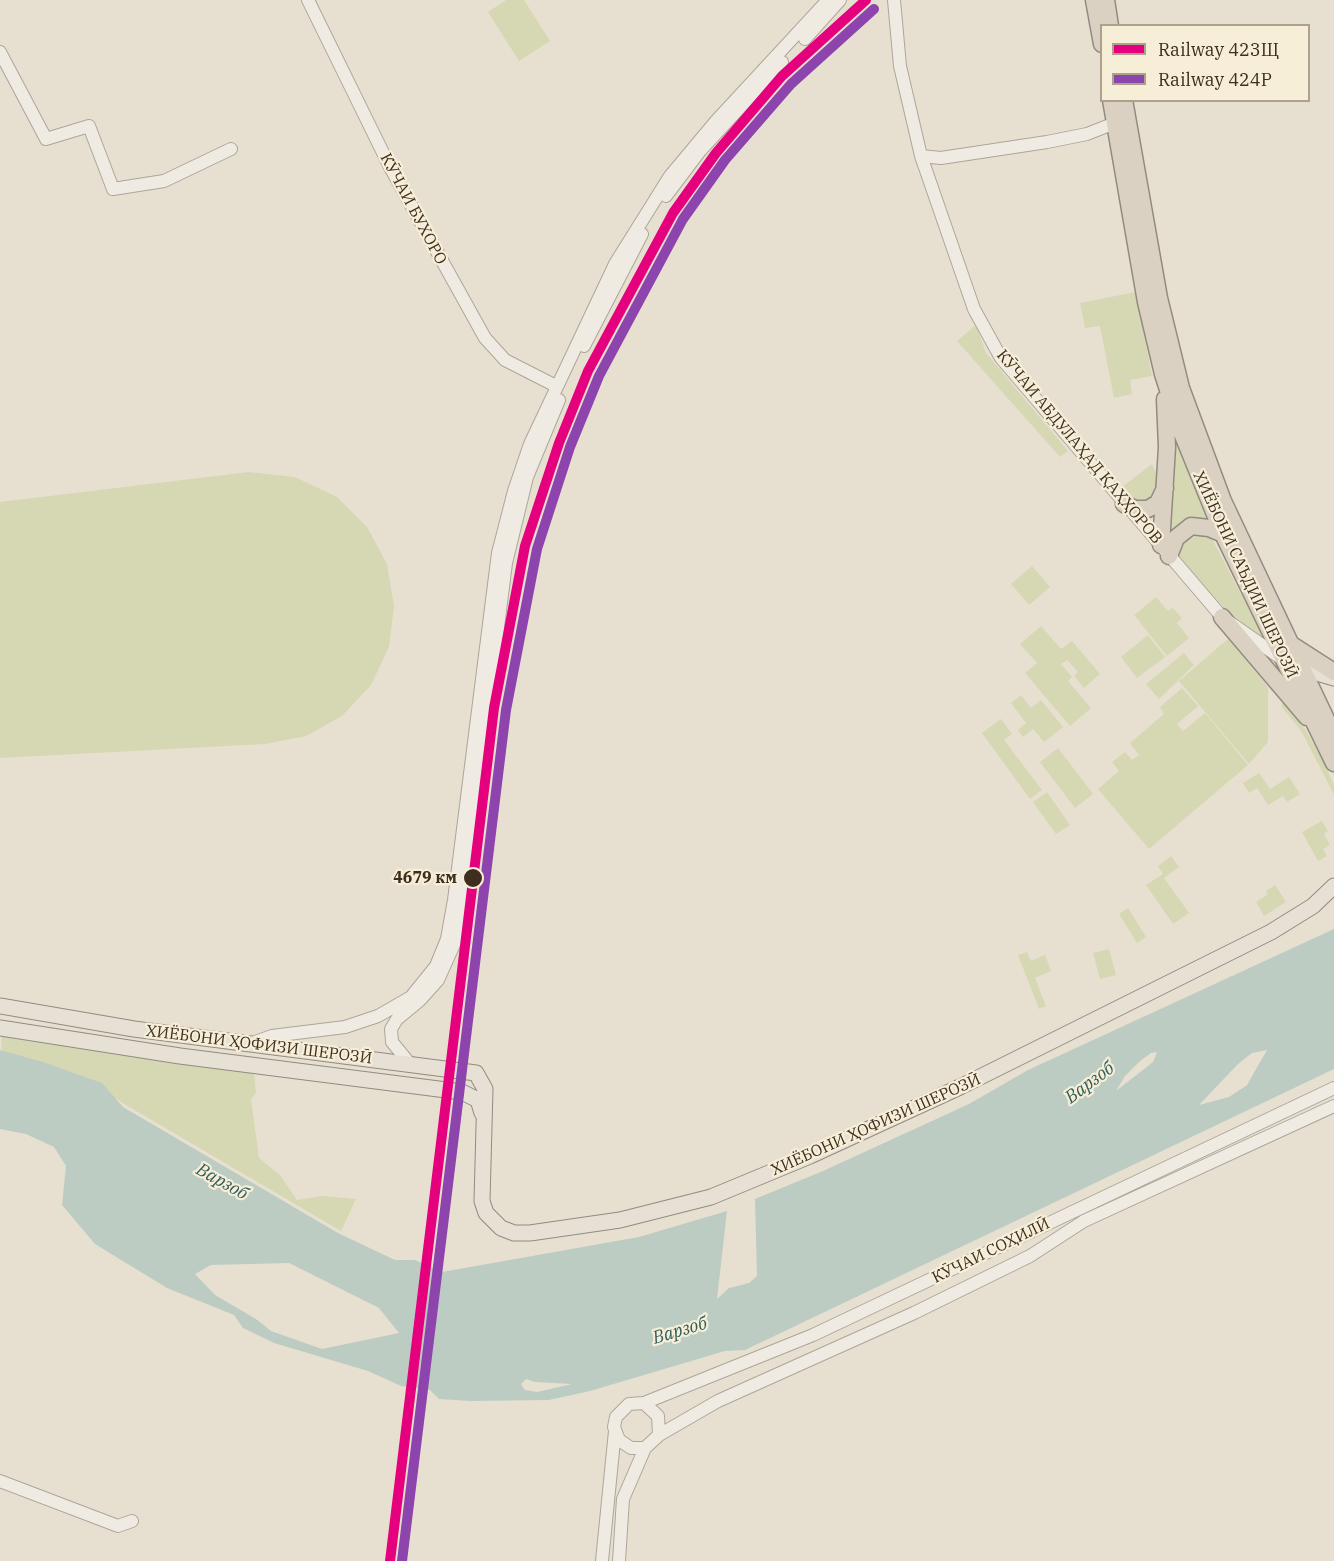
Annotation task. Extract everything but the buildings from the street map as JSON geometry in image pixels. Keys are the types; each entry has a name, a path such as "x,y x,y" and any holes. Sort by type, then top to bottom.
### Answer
{"highway":[{"path":"1094,0 1100,38"},
{"path":"1106,0 1110,24"},
{"name":"ХИЁБОНИ САЪДИИ ШЕРОЗӢ","path":"1111,102 1146,302 1163,374 1189,451 1223,534 1334,763"},
{"name":"ХИЁБОНИ САЪДИИ ШЕРОЗӢ","path":"1124,102 1159,298 1181,388 1223,501 1334,736"},
{"path":"1163,374 1166,414 1165,550"},
{"path":"1124,504 1135,509 1149,509 1158,503 1166,488"},
{"path":"1165,550 1191,526 1209,528 1223,534"},
{"path":"1222,617 1286,695 1317,727"},
{"path":"1289,642 1308,658 1334,672"}],"main road":[{"name":"КӮЧАИ АБДУЛАҲАД ҚАҲҲОРОВ","path":"1286,662 1302,670 1334,678"},
{"name":"ХИЁБОНИ ҲОФИЗИ ШЕРОЗӢ","path":"0,1006 122,1027 476,1073 484,1085 482,1201 486,1213 501,1228 514,1233 553,1231 661,1211 711,1197 810,1156 960,1088 1271,932 1313,906 1334,886"},
{"name":"ХИЁБОНИ ҲОФИЗИ ШЕРОЗӢ","path":"0,1028 243,1065 462,1092 478,1100 482,1113"},
{"path":"243,1065 248,1044"}],"street":[{"name":"КӮЧАИ БУХОРО","path":"308,0 390,167 485,338 505,360 556,386"},
{"path":"410,1064 393,1042 391,1029 397,1019 434,986 450,957 462,910 492,592 503,530 526,452 620,255 670,176 716,121 828,0"},
{"path":"481,720 503,577 523,492 545,430 607,298 644,231 692,161 840,0"},
{"name":"КӮЧАИ АБДУЛАҲАД ҚАҲҲОРОВ","path":"894,0 900,66 921,156 974,309 1001,358 1222,617 1286,662"},
{"path":"0,52 46,140 89,126 113,189 164,181 231,149"},
{"path":"921,156 942,158 1047,142 1087,134 1115,123"},
{"path":"248,1044 272,1036 354,1025 394,1008 416,993 436,966 444,947 467,839"},
{"name":"КӮЧАИ СОҲИЛӢ","path":"602,1561 616,1417 621,1409 634,1403 644,1404 813,1335 1334,1088"},
{"name":"КӮЧАИ СОҲИЛӢ","path":"619,1561 623,1499 645,1448 659,1435 718,1401 1005,1269 1084,1221 1334,1106"},
{"path":"813,1335 823,1354"},
{"path":"644,1404 658,1416 659,1435"},
{"path":"615,1431 626,1446 645,1448"},
{"path":"0,1481 118,1526 132,1521"}],"green space":[{"path":"506,0 524,0 550,41 519,61 488,12"},
{"path":"1136,292 1152,376 1130,380 1132,394 1114,398 1100,326 1085,328 1080,303"},
{"path":"976,325 986,353 1068,451 1060,457 957,341"},
{"path":"1172,424 1208,519 1181,522 1169,539"},
{"path":"1152,464 1158,477 1158,492 1154,500 1132,503 1118,490"},
{"path":"249,472 295,477 337,497 367,527 387,564 394,606 389,647 371,685 342,716 306,736 265,744 0,758 0,502"},
{"path":"1186,534 1210,535 1267,644 1210,595 1177,554"},
{"path":"1032,566 1050,587 1029,605 1011,584"},
{"path":"1156,597 1168,611 1173,608 1182,618 1177,623 1189,638 1167,656 1134,615"},
{"path":"1041,626 1061,649 1072,641 1100,674 1084,688 1074,676 1078,672 1067,660 1061,664 1072,677 1068,681 1091,708 1070,726 1025,673 1037,663 1020,644"},
{"path":"1148,635 1165,657 1137,678 1121,657"},
{"path":"1228,639 1268,687 1268,742 1249,764 1179,681"},
{"path":"1184,653 1194,665 1159,699 1146,684"},
{"path":"1182,688 1198,706 1177,724 1183,731 1205,713 1248,765 1149,849 1098,789 1119,771 1112,762 1125,752 1132,760 1139,755 1130,743 1164,714 1160,707"},
{"path":"1021,695 1031,708 1041,700 1063,727 1044,742 1033,729 1023,737 1018,730 1026,723 1011,703"},
{"path":"1283,703 1305,729 1323,761 1334,785 1334,795 1302,732 1281,706"},
{"path":"1001,719 1012,734 1004,740 1042,790 1030,799 982,733"},
{"path":"1058,748 1093,794 1075,808 1040,762"},
{"path":"1259,773 1270,789 1289,777 1300,794 1287,802 1283,796 1268,805 1257,788 1249,793 1243,783"},
{"path":"1047,792 1070,825 1056,834 1033,802"},
{"path":"1322,821 1328,831 1324,834 1330,845 1323,849 1327,856 1318,861 1302,832"},
{"path":"1171,856 1179,867 1164,878 1189,913 1173,924 1146,885 1163,874 1158,866"},
{"path":"1275,885 1286,902 1264,916 1256,902 1268,894 1266,891"},
{"path":"1128,908 1146,937 1137,943 1119,914"},
{"path":"1109,949 1116,975 1100,979 1093,953"},
{"path":"1027,952 1031,961 1045,955 1051,971 1035,978 1046,1006 1039,1009 1018,955"},
{"path":"2,1034 254,1072 256,1093 251,1099 259,1158 280,1175 297,1200 323,1196 356,1199 341,1231 92,1085 1,1056"}],"water":[{"name":"Варзоб","path":"1334,929 1334,1069 745,1350 725,1351 590,1391 549,1400 439,1399 430,1390 401,1386 368,1371 274,1343 243,1328 234,1315 167,1288 95,1244 62,1205 66,1166 54,1147 26,1134 0,1129 0,1050 43,1062 102,1083 123,1107 338,1233 395,1260 415,1260 442,1272 639,1237 727,1211 717,1299 729,1288 749,1283 757,1276 755,1199 823,1171 969,1104 1028,1070","holes":["1267,1050 1247,1085 1229,1097 1199,1105 1238,1064 1252,1053","1157,1052 1153,1062 1116,1091 1125,1076 1151,1053","289,1263 379,1308 399,1333 322,1349 271,1331 256,1319 215,1295 195,1274 211,1265","526,1379 535,1382 572,1384 537,1392 525,1390 521,1384"]}],"rail line":[{"name":"423Щ","path":"390,1561 494,708 525,546 559,443 588,371 673,213 716,153 782,76 866,0"},
{"name":"424Р","path":"402,1561 506,710 537,549 570,447 599,376 683,219 725,160 791,84 874,9"}],"place":[{"name":"4679 км","path":"473,878"}]}
